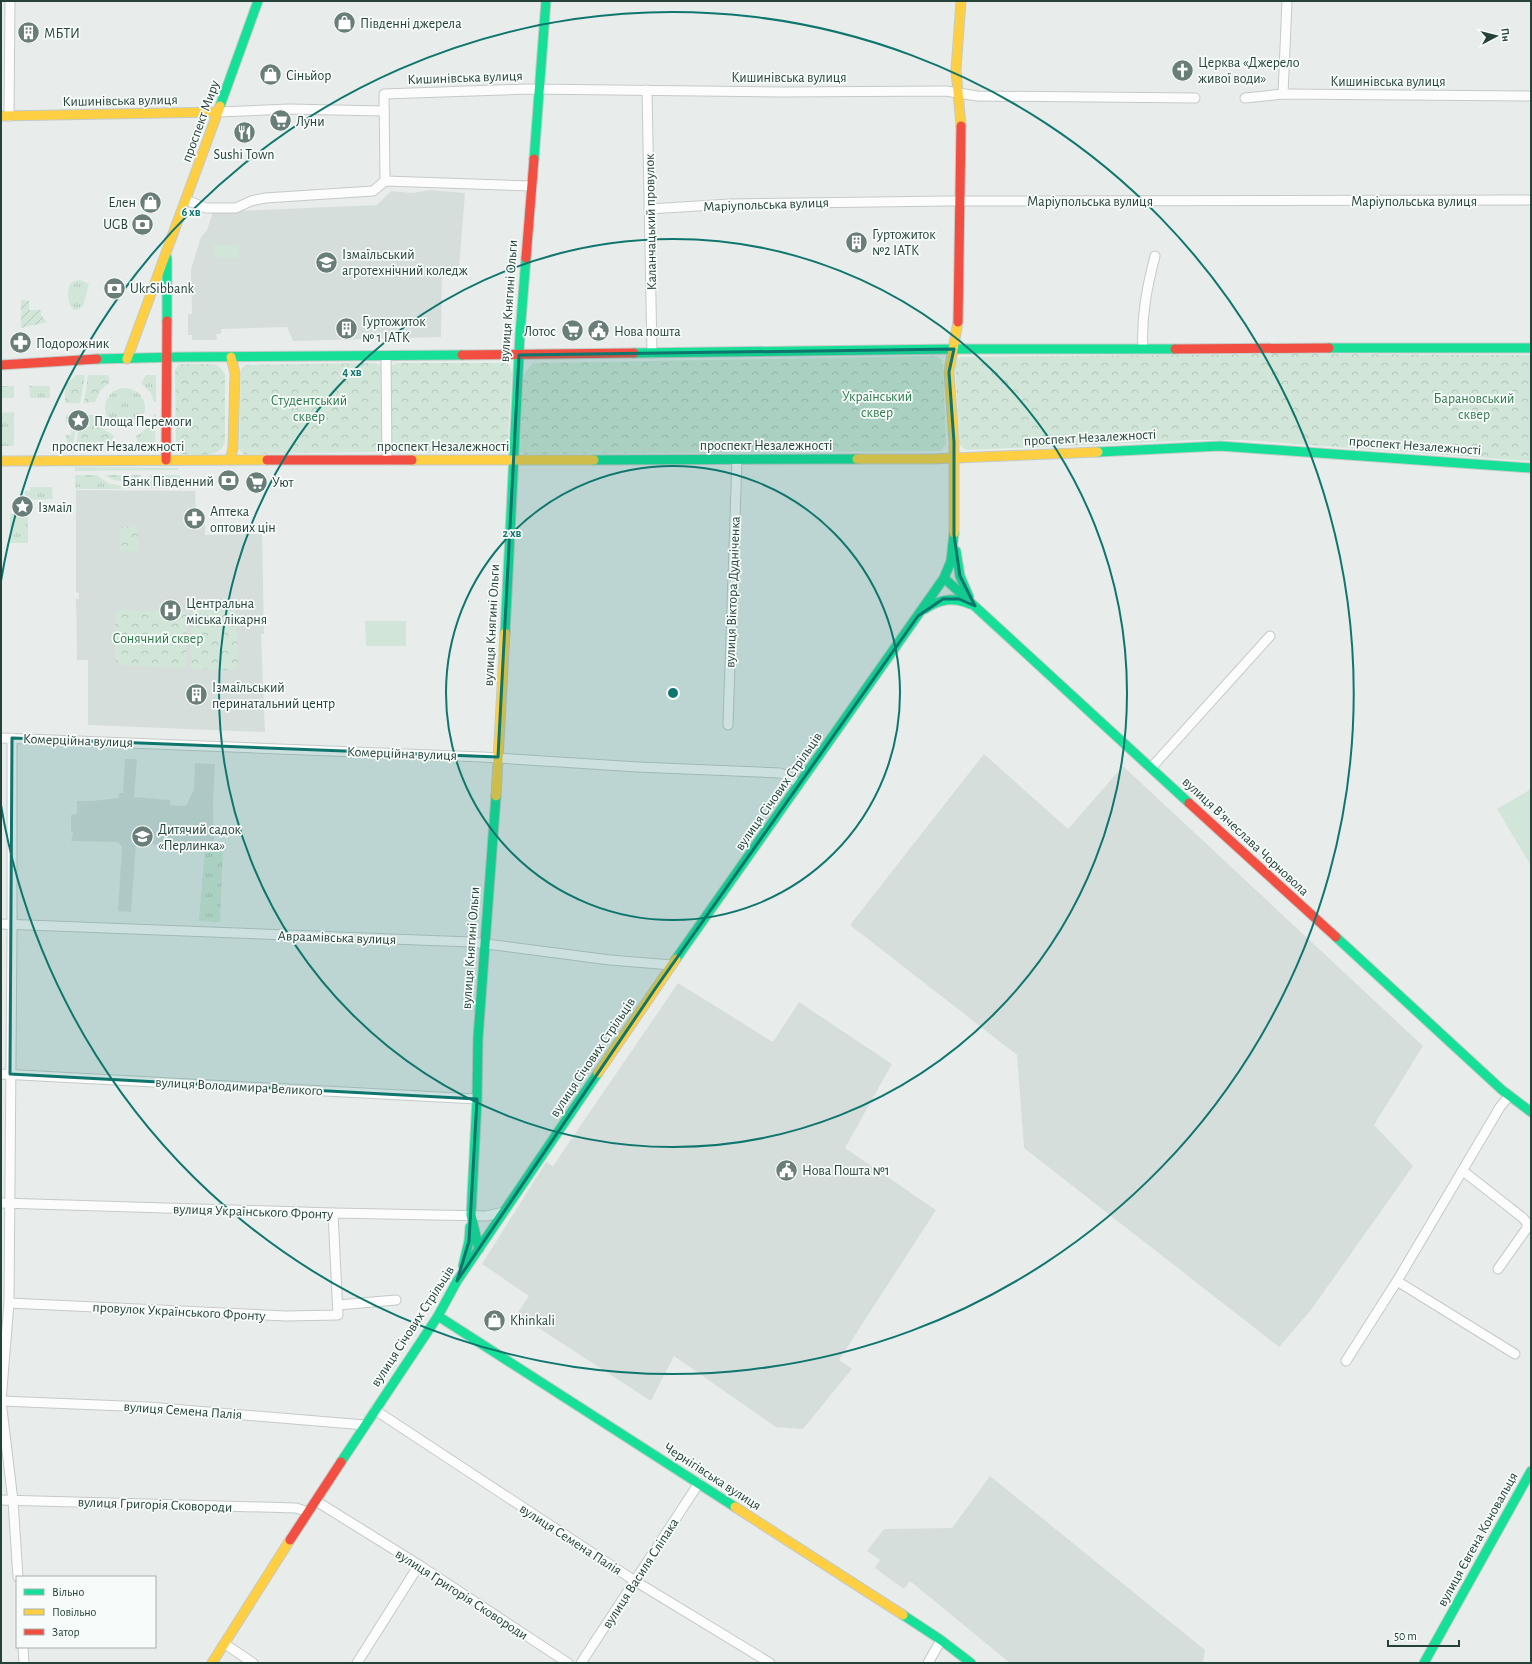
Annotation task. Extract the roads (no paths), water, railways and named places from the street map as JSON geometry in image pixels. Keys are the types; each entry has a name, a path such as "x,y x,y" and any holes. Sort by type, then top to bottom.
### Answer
{"main road":[{"name":"проспект Миру","path":"127,359 258,1"},
{"name":"вулиця Княгині Ольги","path":"479,1249 471,1215 477,1099 478,1038 499,758 519,355 530,186 546,1"},
{"name":"вулиця Січових Стрільців","path":"212,1663 308,1512 438,1316 457,1281 672,965 944,578 951,562 954,535 954,457 949,372 950,361 958,335 962,120 957,93 956,70 961,1"},
{"name":"Кишинівська вулиця","path":"5,116 218,112"},
{"name":"проспект Миру","path":"166,460 166,372 168,358 166,327 168,250"},
{"path":"1,364 168,358 954,349 1531,348"},
{"path":"230,460 233,448 235,372 232,357"},
{"name":"проспект Незалежності","path":"1,461 954,457 1220,446 1531,468"},
{"path":"954,535 960,576 975,606"},
{"name":"вулиця Вʼячеслава Чорновола","path":"944,578 1510,1096 1531,1112"},
{"path":"918,616 934,603 944,599 959,600 975,606"},
{"path":"457,1281 466,1260 471,1215"},
{"name":"Чернігівська вулиця","path":"438,1316 941,1640 971,1663"},
{"name":"вулиця Євгена Коновальця","path":"1424,1663 1531,1471"}],"street":[{"path":"5,116 10,1"},
{"path":"1283,94 1287,1"},
{"name":"Кишинівська вулиця","path":"218,112 289,109 384,111 384,94 538,89 946,91 977,96 1195,98"},
{"name":"Каланчацький провулок","path":"647,90 652,353"},
{"name":"Кишинівська вулиця","path":"1245,98 1283,94 1531,96"},
{"path":"384,111 385,181"},
{"path":"186,200 206,208 236,208 251,201 265,198 373,191 385,181 530,186"},
{"name":"Маріупольська вулиця","path":"649,209 730,204 961,201 1531,200"},
{"path":"1143,348 1143,319 1147,290 1155,256"},
{"path":"386,356 386,460"},
{"name":"вулиця Віктора Дудніченка","path":"728,725 737,459"},
{"path":"1151,768 1270,636"},
{"name":"Комерційна вулиця","path":"1,738 499,758 638,767 780,773 790,777 799,784"},
{"path":"12,738 12,925 5,1074 5,1203 9,1303 1,1401 13,1500 18,1576"},
{"name":"Авраамівська вулиця","path":"1,924 484,944 610,960 672,965"},
{"name":"вулиця Володимира Великого","path":"5,1074 477,1099"},
{"path":"1346,1361 1397,1281 1500,1107 1510,1096"},
{"path":"1463,1171 1523,1218 1527,1223 1527,1228 1498,1269"},
{"name":"вулиця Українського Фронту","path":"5,1203 333,1214 486,1216 504,1212"},
{"path":"333,1214 338,1305 396,1300"},
{"path":"1397,1281 1515,1354"},
{"name":"провулок Українського Фронту","path":"9,1303 286,1316 338,1315 338,1305"},
{"name":"вулиця Семена Палія","path":"1,1401 148,1406 365,1425"},
{"name":"вулиця Семена Палія","path":"375,1410 635,1580 770,1663"},
{"name":"вулиця Василя Сліпака","path":"581,1663 699,1483"},
{"name":"вулиця Григорія Сковороди","path":"1,1500 296,1508 308,1512"},
{"name":"вулиця Григорія Сковороди","path":"316,1501 568,1663"},
{"path":"357,1663 419,1566"},
{"path":"928,1663 941,1640"},
{"path":"225,1644 253,1663"},
{"path":"22,1648 24,1663"}],"place":[{"name":"Південні джерела","path":"345,23"},
{"name":"МБТИ","path":"29,33"},
{"name":"Церква «Джерело живої води»","path":"1183,70"},
{"name":"Сіньйор","path":"270,75"},
{"name":"Луни","path":"280,121"},
{"name":"Sushi Town","path":"244,132"},
{"name":"Елен","path":"151,202"},
{"name":"UGB","path":"143,224"},
{"name":"Гуртожиток №2 ІАТК","path":"856,242"},
{"name":"Ізмаїльський агротехнічний коледж","path":"326,262"},
{"name":"UkrSibbank","path":"115,288"},
{"name":"Гуртожиток № 1 ІАТК","path":"346,329"},
{"name":"Лотос","path":"572,331"},
{"name":"Нова пошта","path":"598,331"},
{"name":"Подорожник","path":"20,343"},
{"name":"Площа Перемоги","path":"79,421"},
{"name":"Банк Південний","path":"229,481"},
{"name":"Уют","path":"256,482"},
{"name":"Ізмаїл","path":"22,507"},
{"name":"Аптека оптових цін","path":"194,519"},
{"name":"Центральна міська лікарня","path":"170,611"},
{"name":"Ізмаїльський перинатальний центр","path":"197,695"},
{"name":"Дитячий садок «Перлинка»","path":"143,837"},
{"name":"Нова Пошта №1","path":"786,1170"},
{"name":"Khinkali","path":"494,1320"}],"park label":[{"name":"Український сквер","path":"877,404"},
{"name":"Барановський сквер","path":"1474,406"},
{"name":"Студентський сквер","path":"309,408"},
{"name":"Сонячний сквер","path":"158,638"}]}
